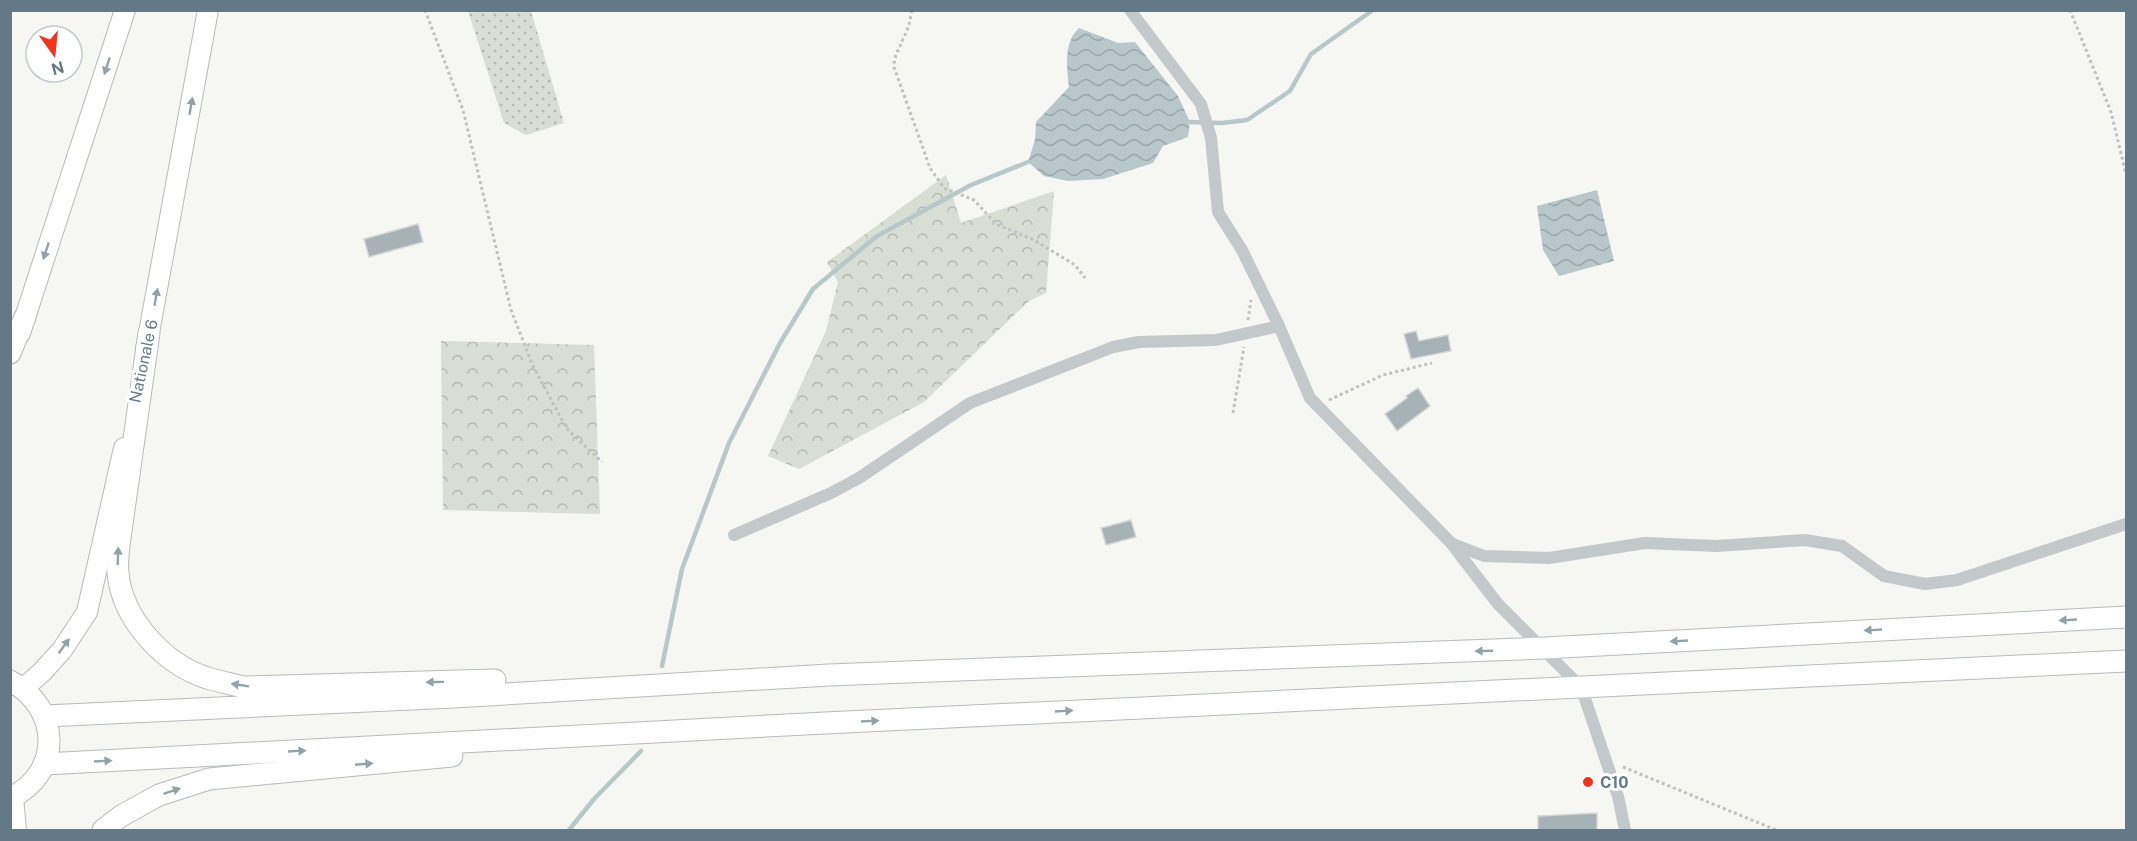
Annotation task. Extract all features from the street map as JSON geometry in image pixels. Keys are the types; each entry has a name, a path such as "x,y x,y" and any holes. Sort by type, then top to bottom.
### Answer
{"highway":[{"path":"10,353 25,317"},
{"path":"149,333 119,545 118,573 125,603 140,628 168,658 205,677 243,687 829,675 1544,648 2127,617"},
{"path":"44,764 825,723 2127,661"},
{"path":"45,716 454,697 829,675"},
{"name":"Nationale 6","path":"12,797 31,783 44,764 49,748 49,732 45,716 37,701 17,685"},
{"path":"103,831 121,816 159,795 208,779 825,723"}],"main road":[{"path":"10,362 125,10"},
{"name":"Nationale 6","path":"17,685 42,672 62,650 87,612 149,333 208,10"},
{"name":"Nationale 6","path":"12,797 16,831"}],"street":[{"path":"1130,10 1201,104 1211,138 1218,212 1242,250 1279,326 1310,398 1451,543 1498,604 1581,687 1618,796 1625,831"},
{"path":"734,535 831,493 859,478 970,403 1113,347 1139,342 1216,340 1279,326"},
{"path":"1451,543 1484,556 1550,558 1645,543 1716,546 1805,540 1842,546 1884,576 1925,584 1957,580 2127,524"}],"path":[{"path":"425,10 463,110 511,310 533,366 567,429 602,462"},
{"path":"912,10 903,42 894,56 894,67 930,168 944,188 974,200 996,224 1035,240 1076,264 1085,278"},
{"path":"2070,10 2111,112 2127,174"},
{"path":"1316,405 1383,375 1432,363"},
{"path":"1607,761 1776,831"}],"green space":[{"path":"468,11 531,11 564,123 526,135 504,123"},
{"path":"946,175 961,223 1054,191 1046,293 1029,301 924,402 799,469 768,456 826,331 838,282 827,262"},
{"path":"441,341 594,345 600,514 443,510"}],"water":[{"path":"1079,28 1118,43 1135,42 1178,96 1190,122 1188,137 1163,146 1153,163 1103,179 1068,181 1044,176 1028,162 1035,140 1036,122 1069,87 1068,48"},
{"path":"1597,190 1614,261 1559,276 1543,250 1537,206"}],"building":[{"path":"418,224 423,242 369,257 364,239"},
{"path":"1416,331 1419,341 1448,335 1451,351 1411,359 1404,334"},
{"path":"1418,388 1430,406 1397,431 1385,414"},
{"path":"1131,520 1136,537 1106,545 1101,528"},
{"path":"1597,813 1597,831 1538,831 1538,816"}],"waterway":[{"path":"1190,122 1222,123 1247,120 1290,91 1311,54 1373,10"},
{"path":"662,666 682,569 729,443 780,343 813,289 877,236 971,185 1028,162"},
{"path":"569,830 594,799 641,751"}],"place":[{"name":"C10","path":"1588,782"}]}
